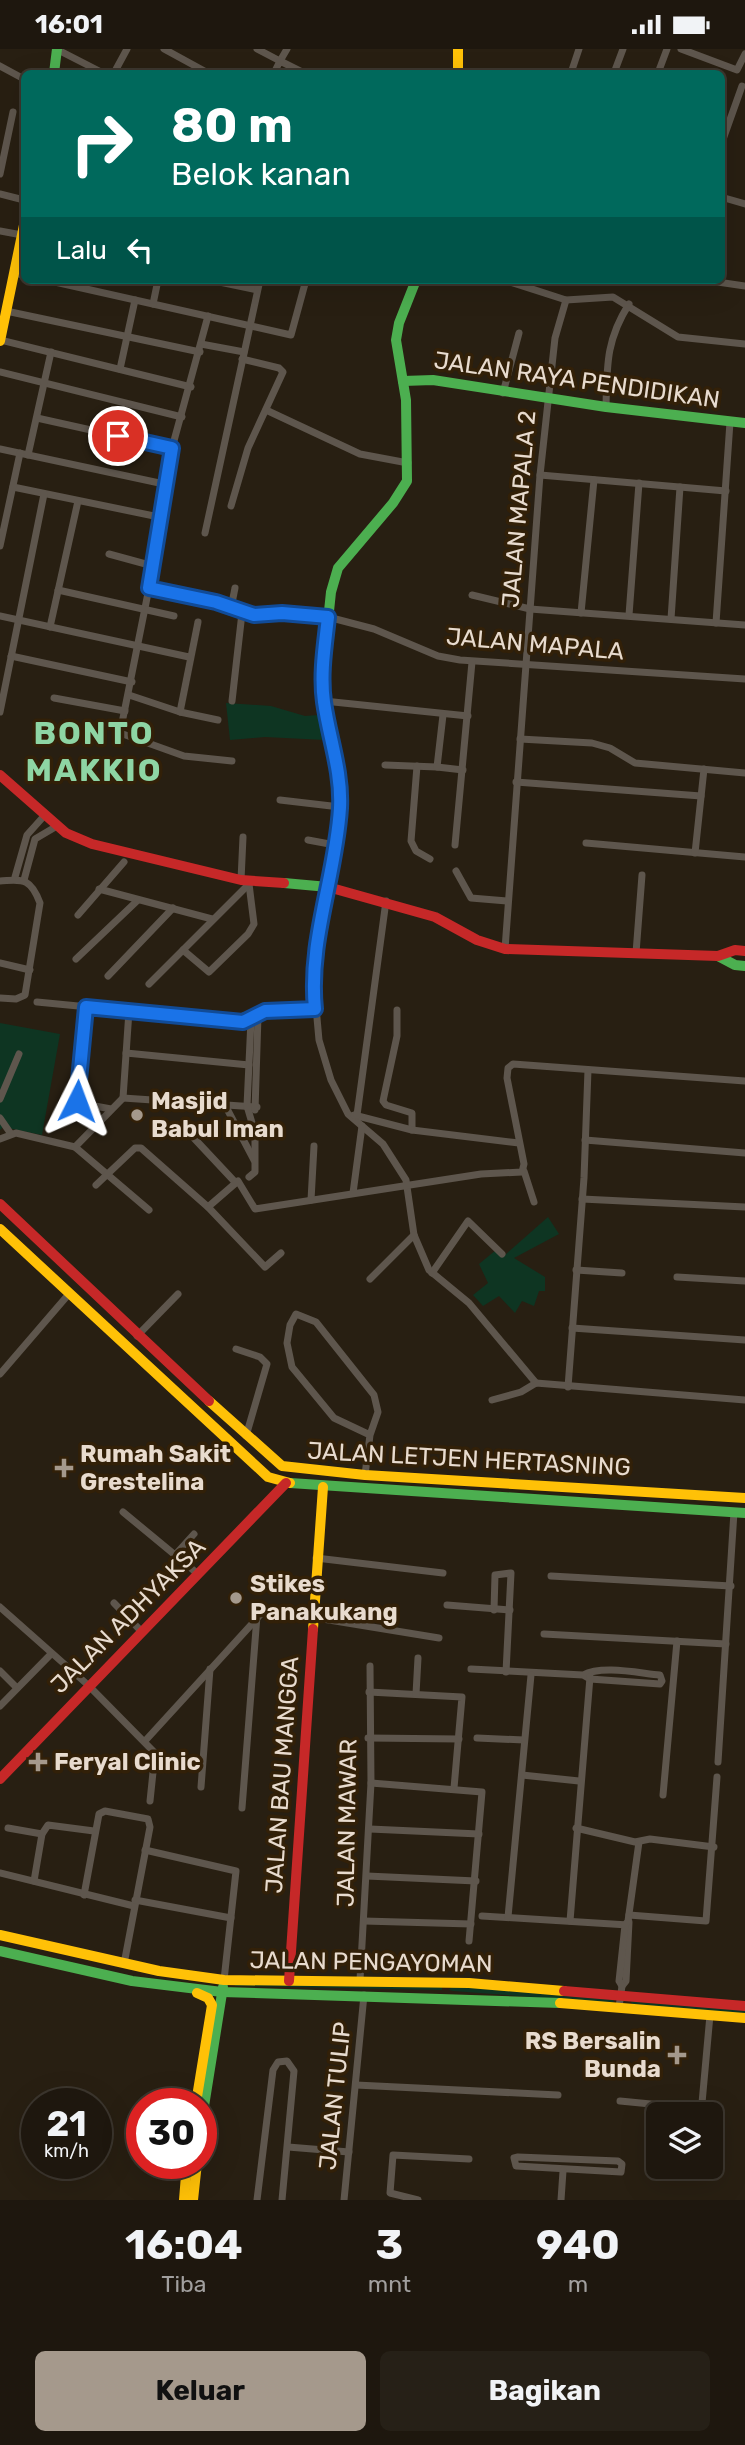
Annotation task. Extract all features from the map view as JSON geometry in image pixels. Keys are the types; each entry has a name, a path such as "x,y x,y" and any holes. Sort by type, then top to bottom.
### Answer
{"street":[{"path":"54,70 57,49 97,70"},
{"path":"116,70 127,49"},
{"path":"164,49 202,70"},
{"path":"257,49 298,70"},
{"path":"276,70 287,49"},
{"path":"457,49 461,70"},
{"path":"572,70 579,49"},
{"path":"615,70 623,49"},
{"path":"659,70 667,49"},
{"path":"681,49 737,70 745,54"},
{"path":"0,66 21,77"},
{"path":"725,122 742,86"},
{"path":"0,174 13,112"},
{"path":"0,194 21,199"},
{"path":"725,198 745,204"},
{"path":"0,230 21,230"},
{"path":"21,252 19,274 6,311 0,340 191,387"},
{"path":"725,283 745,286"},
{"path":"69,284 290,335 305,284"},
{"path":"153,304 157,284"},
{"path":"233,284 257,290"},
{"path":"205,533 259,284"},
{"path":"415,284 396,335 402,381 407,481 401,493 338,568 328,617 324,701 339,774 340,807 313,961 315,1009 325,1064 348,1114 389,1151 410,1187 414,1235 432,1273 469,1303 536,1383"},
{"path":"516,284 566,299 604,296 629,304 678,337 745,344"},
{"path":"548,398 555,338 566,299"},
{"path":"120,369 135,300"},
{"path":"606,407 609,345 617,322 629,304"},
{"path":"6,311 127,336 243,355 282,369 248,448 231,506"},
{"path":"208,316 164,484 153,566 120,733 184,756 232,761"},
{"path":"503,393 519,333"},
{"path":"0,546 13,487 37,418 51,352"},
{"path":"0,372 182,417"},
{"name":"JALAN RAYA PENDIDIKAN","path":"402,381 440,381 503,393 745,423"},
{"name":"JALAN MAPALA 2","path":"505,949 525,665 548,398"},
{"path":"266,410 360,454 408,463"},
{"path":"37,418 172,448"},
{"path":"716,623 730,422"},
{"path":"0,449 164,484"},
{"path":"540,475 726,491"},
{"path":"581,613 594,479"},
{"path":"629,615 639,483"},
{"path":"13,487 159,517"},
{"path":"671,619 680,487"},
{"path":"0,712 44,494"},
{"path":"50,627 79,501"},
{"path":"109,554 153,566"},
{"path":"149,588 210,600 242,614 232,701"},
{"path":"231,608 235,588"},
{"path":"58,590 174,616"},
{"path":"472,595 530,609 745,625"},
{"name":"JALAN MAPALA","path":"242,614 328,617 374,629 438,656 472,662 745,680"},
{"path":"0,616 189,657"},
{"path":"180,712 198,622"},
{"path":"11,656 132,681"},
{"path":"455,845 472,662"},
{"path":"129,695 180,712 218,720"},
{"path":"54,698 125,711"},
{"path":"324,701 468,716"},
{"path":"437,767 443,715"},
{"path":"520,739 592,743 610,748 635,763 745,773"},
{"path":"385,765 463,770"},
{"path":"416,766 411,841 416,852 430,859"},
{"path":"695,853 704,769"},
{"path":"0,775 57,826 101,847 247,882 328,887 386,901 435,917 477,940 505,949 718,956 735,950 745,951"},
{"path":"516,782 701,796"},
{"path":"280,800 340,807"},
{"path":"15,877 31,837 44,816"},
{"path":"31,837 57,826"},
{"path":"24,880 31,837"},
{"path":"183,950 209,972 254,924 243,837"},
{"path":"308,840 335,845"},
{"path":"586,843 745,857"},
{"path":"78,915 124,862"},
{"path":"456,871 471,898 508,901"},
{"path":"636,953 642,875"},
{"path":"0,881 15,877 24,880 40,902 25,995 16,999 0,998"},
{"path":"149,983 247,882"},
{"path":"99,889 212,919"},
{"path":"76,959 138,900"},
{"path":"357,1115 386,901"},
{"path":"108,976 173,908"},
{"path":"718,956 735,965 745,965"},
{"path":"0,963 30,970"},
{"path":"37,1002 224,1021 255,1018 265,1011 315,1009"},
{"path":"86,1007 76,1098 79,1103 111,1109"},
{"path":"397,1010 397,1036 383,1101 386,1105 412,1113 412,1130"},
{"path":"75,1147 123,1098 129,1011"},
{"path":"249,1177 255,1172 255,1133 247,1106 255,1018"},
{"path":"252,1117 257,1107 255,1018"},
{"path":"126,1053 249,1065"},
{"path":"0,1099 19,1054"},
{"path":"534,1202 524,1171 507,1078 508,1068 513,1064 745,1081"},
{"path":"568,1387 582,1199 588,1070"},
{"path":"123,1098 257,1107"},
{"path":"225,1105 255,1162"},
{"path":"348,1114 412,1130 519,1143"},
{"path":"0,1118 12,1133 75,1147 149,1210"},
{"path":"353,1193 362,1126"},
{"path":"0,1139 12,1133"},
{"path":"191,1135 236,1181 253,1208 410,1187 481,1174 524,1171"},
{"path":"585,1140 745,1153"},
{"path":"311,1200 314,1146"},
{"path":"96,1185 135,1148 141,1148 208,1207 265,1267 281,1253"},
{"path":"208,1207 236,1181"},
{"path":"582,1199 745,1207"},
{"name":"JALAN LETJEN HERTASNING","path":"0,1204 136,1336 246,1437 273,1460 289,1469 745,1498"},
{"path":"432,1273 468,1221 502,1254"},
{"name":"JALAN LETJEN HERTASNING","path":"0,1230 268,1477 286,1483 323,1487 740,1512"},
{"path":"370,1279 414,1235"},
{"path":"576,1270 622,1273"},
{"path":"677,1277 745,1281"},
{"path":"136,1336 178,1294"},
{"path":"0,1374 68,1295"},
{"path":"98,1322 109,1309"},
{"path":"365,1475 370,1435 378,1412 374,1395 316,1321 296,1314 290,1325 287,1343 292,1367 334,1418 370,1435"},
{"path":"572,1328 745,1340"},
{"path":"236,1349 260,1357 267,1364 246,1437"},
{"path":"492,1400 521,1392 536,1383 745,1400"},
{"name":"JALAN ADHYAKSA","path":"0,1779 286,1483"},
{"name":"JALAN BAU MANGGA","path":"289,1981 316,1558 323,1487"},
{"path":"610,1503 611,1488"},
{"path":"123,1512 198,1574"},
{"path":"718,1762 731,1586 740,1512"},
{"path":"175,1555 194,1534"},
{"path":"316,1558 443,1573"},
{"path":"494,1609 495,1575 509,1573 510,1610 506,1672"},
{"path":"551,1576 731,1586"},
{"path":"114,1604 142,1632"},
{"path":"447,1605 510,1610"},
{"path":"0,1607 88,1685 145,1741 156,1756 150,1801"},
{"path":"145,1741 257,1615 274,1611 439,1638"},
{"path":"242,1808 257,1615"},
{"path":"544,1634 726,1644"},
{"path":"663,1795 677,1641"},
{"path":"0,1706 51,1654"},
{"path":"416,1694 418,1658"},
{"name":"JALAN MAWAR","path":"360,1980 370,1829 370,1666"},
{"path":"201,1787 210,1668"},
{"path":"471,1669 531,1675 588,1675 660,1675 663,1678 660,1684 588,1675"},
{"path":"0,1671 17,1688"},
{"path":"508,1917 531,1675"},
{"path":"570,1921 588,1675"},
{"path":"369,1692 462,1697 454,1788"},
{"path":"368,1738 458,1739"},
{"path":"477,1738 524,1740"},
{"path":"522,1775 579,1781"},
{"path":"482,1916 570,1921 706,1921 714,1847 717,1777"},
{"path":"371,1783 454,1788 482,1793 469,1941"},
{"path":"84,1895 93,1831 99,1814 105,1811 150,1821 124,1964"},
{"path":"34,1881 42,1834 51,1824 93,1831"},
{"path":"8,1828 42,1834"},
{"path":"576,1828 639,1842 648,1839 714,1847"},
{"path":"370,1829 479,1834"},
{"path":"619,2007 621,1990 626,1981 628,1921 639,1842"},
{"path":"145,1850 236,1871 222,1992 207,2088"},
{"path":"0,1873 84,1895 231,1918"},
{"path":"367,1876 476,1881"},
{"path":"364,1921 471,1924"},
{"name":"JALAN PENGAYOMAN","path":"0,1935 124,1964 223,1980 446,1982 621,1990 745,2006"},
{"path":"47,1962 50,1947"},
{"name":"JALAN PENGAYOMAN","path":"0,1951 176,1987 222,1992 364,1995 619,2007 745,2018"},
{"path":"445,1999 446,1982"},
{"path":"176,1987 204,1996 212,2005 198,2088"},
{"name":"JALAN TULIP","path":"344,2200 364,1995"},
{"path":"702,2102 710,2015"},
{"path":"257,2200 273,2070 278,2062 287,2061 294,2070 282,2200"},
{"path":"356,2085 558,2095"},
{"path":"620,2101 646,2105"},
{"path":"288,2147 349,2152"},
{"path":"418,2200 393,2196 390,2193 394,2155 469,2159"},
{"path":"516,2157 559,2159 618,2161 622,2164 621,2172 563,2171 514,2164 516,2157"},
{"path":"559,2159 563,2171 561,2200"},
{"path":"563,2171 569,2159"},
{"path":"184,2200 186,2179"},
{"path":"193,2200 195,2179"}],"green space":[{"path":"226,703 271,706 305,716 318,715 325,740 265,737 230,740"},
{"path":"0,1023 60,1034 42,1135 3,1127 0,1130"},
{"path":"548,1217 559,1234 514,1258 545,1277 545,1291 539,1291 534,1306 522,1301 515,1313 499,1296 483,1306 473,1295 488,1283 479,1264 496,1250 505,1255"},
{"path":"233,1982 442,1987 442,1990 235,1986"},
{"path":"452,1986 610,1998 614,2001 449,1990"},
{"path":"630,2000 745,2009 745,2015 632,2004"}],"traffic: fast":[{"path":"54,70 57,49"},
{"path":"284,883 328,887 340,790 324,701 324,659 331,592 338,568 393,503 407,481 406,400 396,340 399,323 414,284"},
{"path":"403,381 433,380 606,407 745,423"},
{"path":"718,956 735,965 745,966"},
{"path":"290,1483 745,1513"},
{"path":"0,1951 132,1981 222,1992 560,2003"},
{"path":"207,2088 223,1987"}],"traffic: slow":[{"path":"458,49 458,70"},
{"path":"0,341 21,240"},
{"path":"0,1229 268,1477 290,1483"},
{"path":"209,1401 282,1466 365,1475 745,1498"},
{"path":"313,1629 323,1487"},
{"path":"0,1935 159,1971 224,1980 469,1983 564,1991"},
{"path":"197,1993 208,1998 212,2005 198,2088"},
{"path":"560,2003 745,2018"},
{"path":"184,2200 186,2179"},
{"path":"193,2200 195,2179"}],"traffic: jam":[{"path":"0,775 66,833 92,844 241,880 284,883"},
{"path":"328,887 435,917 477,940 505,949 718,956 735,950 745,951"},
{"path":"0,1204 209,1401"},
{"path":"0,1779 286,1483"},
{"path":"289,1981 313,1629"},
{"path":"564,1991 745,2006"}],"place":[{"name":"Masjid Babul Iman","path":"137,1115"},
{"name":"Rumah Sakit Grestelina","path":"64,1468"},
{"name":"Stikes Panakukang","path":"236,1598"},
{"name":"Feryal Clinic","path":"38,1762"},
{"name":"RS Bersalin Bunda","path":"677,2055"}],"district":[{"name":"BONTO MAKKIO","path":"94,752"}],"route":[{"path":"77,1101 86,1007 243,1022 265,1011 315,1009 313,961 330,881 340,807 339,774 324,701 328,617 282,613 267,616 242,614 216,602 149,588 172,448 118,436"}]}
